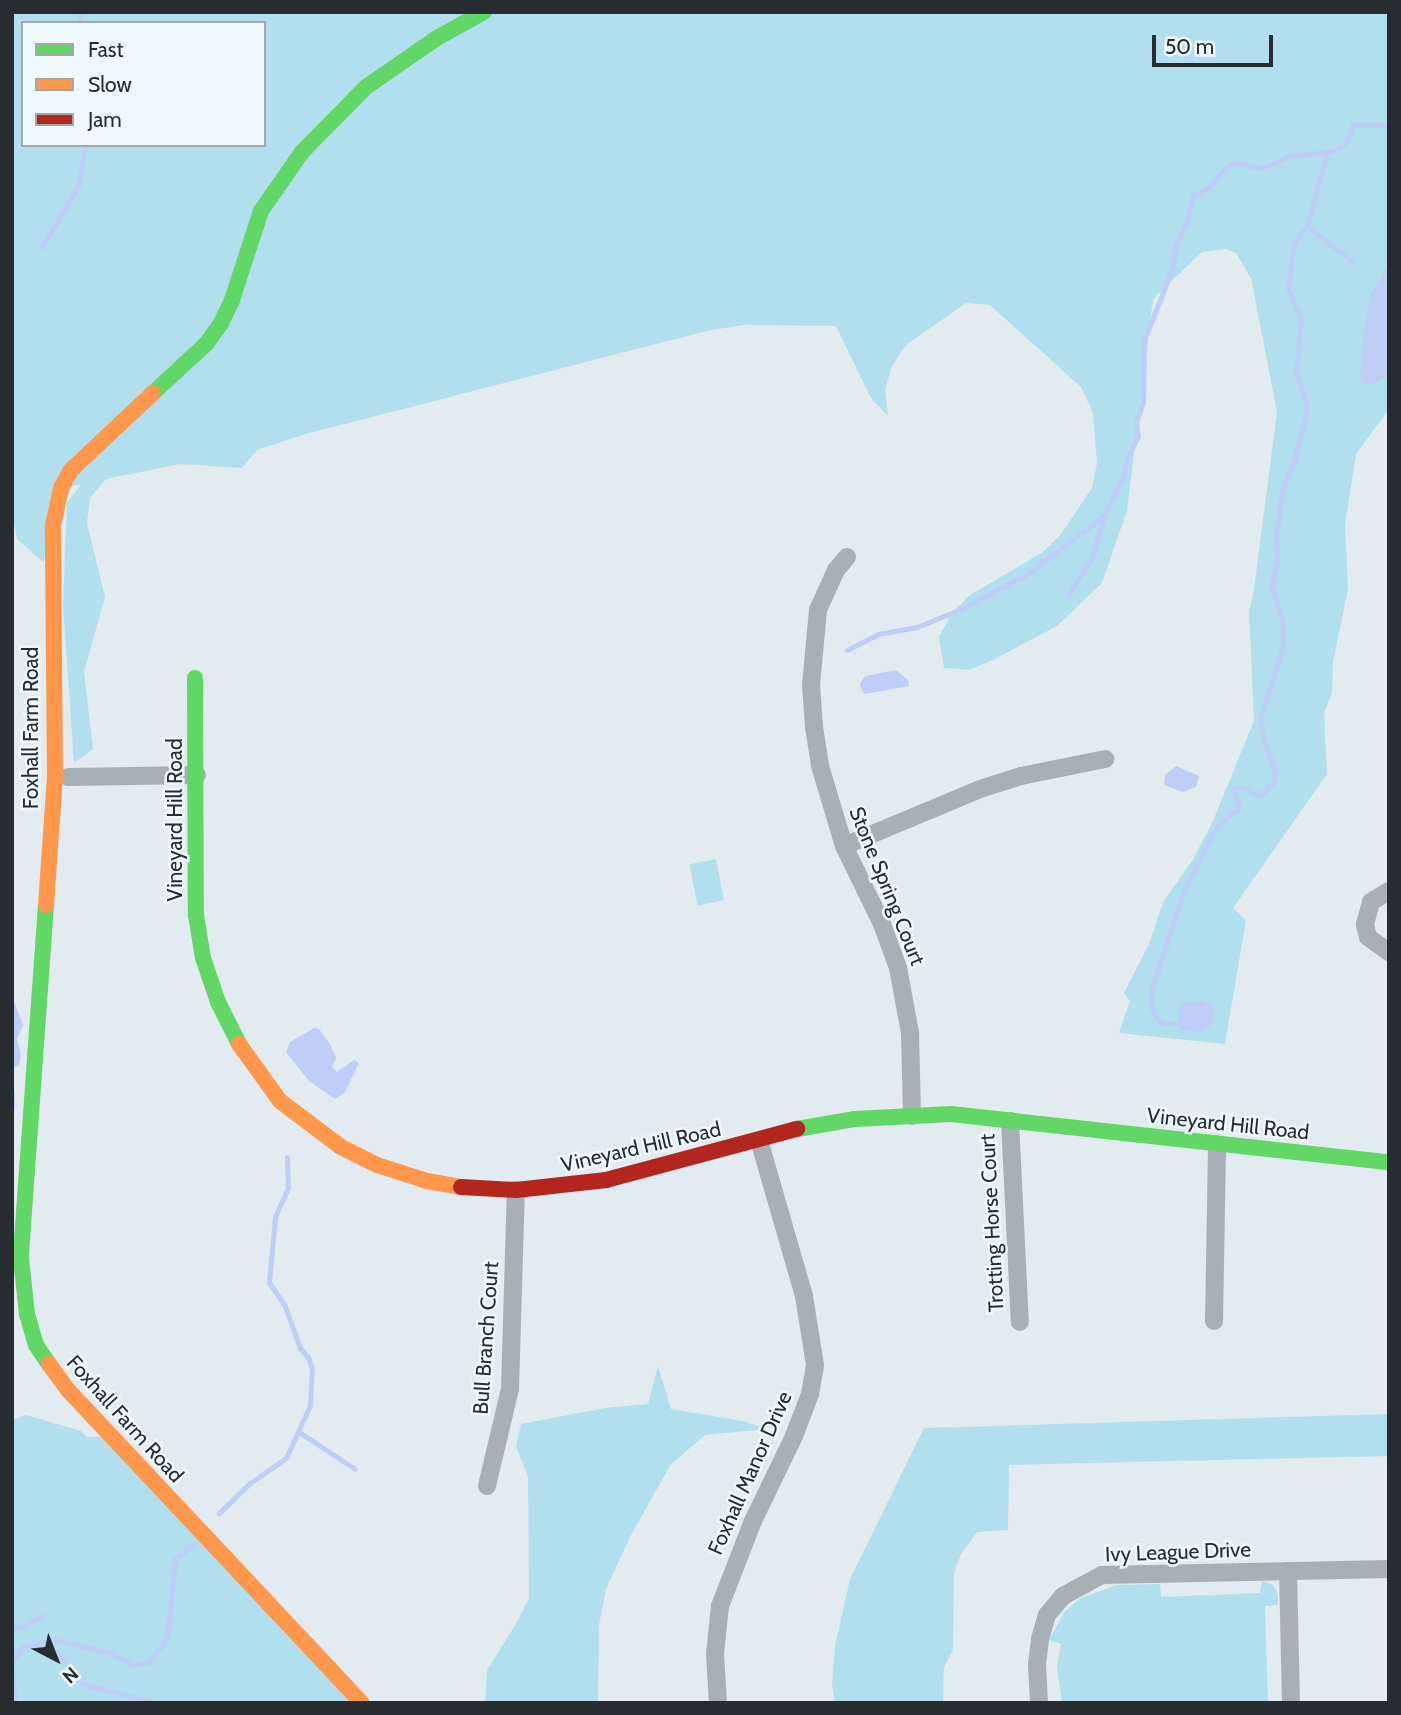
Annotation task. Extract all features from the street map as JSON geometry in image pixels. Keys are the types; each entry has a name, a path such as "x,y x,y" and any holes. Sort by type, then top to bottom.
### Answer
{"street":[{"name":"Foxhall Farm Road","path":"362,1703 68,1390 36,1345 27,1314 20,1258 55,777 53,526 61,488 71,470 205,344 220,323 232,300 261,211 302,152 366,87 437,38 484,12"},
{"name":"Stone Spring Court","path":"847,557 836,570 818,610 811,685 820,766 844,846 882,924 898,968 910,1033 912,1116"},
{"name":"Vineyard Hill Road","path":"195,678 196,915 203,958 218,1002 237,1041 273,1093 308,1126 377,1165 426,1181 469,1188 516,1190 606,1180 808,1126 855,1119 951,1114 1389,1162"},
{"path":"844,846 980,789 1021,776 1105,759"},
{"path":"68,777 197,775"},
{"path":"1389,891 1371,902 1365,925 1368,937 1389,952"},
{"name":"Trotting Horse Court","path":"1010,1121 1020,1322"},
{"name":"Foxhall Manor Drive","path":"718,1703 715,1654 720,1606 752,1521 798,1426 810,1394 815,1365 804,1296 759,1140"},
{"path":"1214,1321 1217,1144"},
{"name":"Bull Branch Court","path":"487,1486 510,1389 516,1190"},
{"name":"Ivy League Drive","path":"1039,1703 1037,1664 1047,1615 1063,1596 1102,1575 1389,1569"},
{"path":"1288,1571 1291,1703"}],"shaded area":[{"path":"12,12 1389,12 1389,409 1356,454 1345,525 1348,589 1333,662 1332,693 1324,713 1327,774 1233,908 1246,920 1225,1044 1119,1033 1130,1001 1124,993 1149,944 1163,902 1192,861 1212,823 1254,721 1249,612 1277,412 1251,278 1236,253 1226,249 1202,252 1153,299 1127,511 1102,583 1057,626 969,670 944,668 939,637 952,613 970,595 1043,552 1061,534 1092,488 1097,463 1093,413 1081,387 990,305 966,303 906,345 892,366 885,390 888,416 871,398 836,326 744,325 711,330 302,435 257,450 242,468 180,464 106,479 90,498 87,523 105,597 84,672 93,749 74,763 63,606 67,502 81,485 72,486 43,562 17,539 12,513"},
{"path":"1389,264 1389,376 1370,385 1364,383 1360,376 1363,335 1371,293"},
{"path":"896,670 908,680 909,686 865,694 862,691 860,684 865,676"},
{"path":"1176,766 1199,776 1196,787 1183,792 1164,785 1165,775"},
{"path":"716,859 724,900 698,905 689,864"},
{"path":"12,996 23,1025 17,1039 21,1055 19,1066 12,1068"},
{"path":"1201,1001 1215,1007 1211,1025 1201,1032 1179,1030 1178,1008 1184,1003"},
{"path":"314,1028 319,1029 330,1044 336,1058 332,1067 337,1072 354,1060 359,1063 345,1092 335,1099 309,1081 286,1052 290,1042"},
{"path":"658,1366 671,1409 743,1421 767,1429 705,1435 671,1464 631,1535 606,1589 599,1625 598,1703 485,1703 487,1670 529,1598 528,1477 516,1446 521,1424 605,1408 648,1404"},
{"path":"1389,1414 1389,1456 1009,1465 1008,1530 977,1532 961,1554 954,1573 953,1650 944,1667 943,1703 835,1703 832,1685 835,1646 850,1579 924,1428"},
{"path":"26,1415 81,1431 87,1437 104,1437 357,1703 12,1703 12,1420"},
{"path":"1262,1581 1274,1585 1278,1595 1278,1605 1265,1606 1268,1703 1062,1703 1057,1666 1061,1644 1049,1640 1065,1611 1081,1598 1117,1585 1160,1584 1161,1597 1260,1593"}],"waterway":[{"path":"79,21 80,12"},
{"path":"1068,595 1092,557 1105,513 1123,478 1128,456 1138,436 1136,423 1143,402 1144,340 1173,267 1175,247 1187,221 1193,196 1211,186 1220,173 1233,163 1262,168 1289,156 1337,150 1347,141 1353,125 1389,125"},
{"path":"42,247 79,185 85,147"},
{"path":"1176,1023 1162,1023 1155,1016 1151,1006 1151,991 1184,891 1216,827 1239,808 1234,789 1240,787 1260,795 1274,782 1275,771 1264,741 1260,719 1283,646 1283,623 1272,586 1277,560 1276,534 1283,489 1294,461 1306,415 1306,401 1296,374 1301,318 1288,289 1294,243 1307,226 1327,152"},
{"path":"1307,226 1352,261"},
{"path":"847,650 878,634 917,627 963,608 1031,572 1103,516"},
{"path":"12,1092 12,1107"},
{"path":"219,1513 250,1483 286,1458 310,1405 312,1369 308,1357 300,1348 285,1306 269,1282 275,1217 288,1188 287,1157"},
{"path":"299,1432 355,1469"},
{"path":"12,1661 24,1646 54,1640 108,1652 134,1665 148,1662 164,1643 168,1632 175,1559 194,1543"},
{"path":"12,1627 21,1627 42,1616"},
{"path":"42,1643 58,1654 82,1684 156,1703"},
{"path":"12,1672 16,1703"}],"traffic: fast":[{"path":"153,393 206,344 221,323 232,300 261,211 302,152 366,87 437,38 484,12"},
{"path":"195,678 196,915 203,958 218,1002 239,1044"},
{"path":"46,905 21,1258 27,1314 36,1345 49,1364"},
{"path":"797,1129 855,1119 951,1114 1389,1162"}],"traffic: slow":[{"path":"46,905 55,777 53,526 61,488 71,470 153,393"},
{"path":"239,1044 280,1101 341,1147 377,1165 427,1181 461,1187"},
{"path":"49,1364 68,1390 362,1703"}],"traffic: jam":[{"path":"461,1187 516,1190 606,1180 797,1129"}]}
